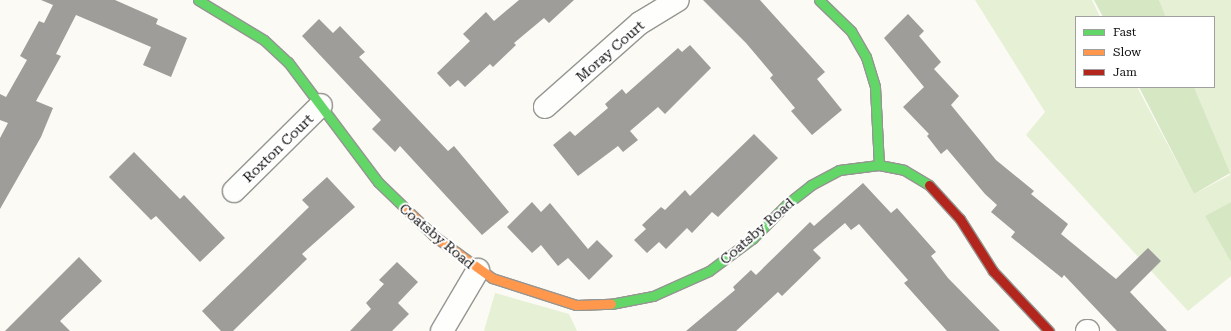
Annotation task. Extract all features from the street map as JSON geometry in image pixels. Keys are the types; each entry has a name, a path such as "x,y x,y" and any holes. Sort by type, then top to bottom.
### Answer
{"street":[{"name":"Coatsby Road","path":"198,0 264,40 288,62 378,182 434,236 478,270 492,278 552,299 576,305 622,304 652,296 709,271 752,239 787,204 811,185 839,170 879,165 904,170 933,188 960,219 993,271 1049,331"},
{"name":"Moray Court","path":"545,107 640,23 678,0"},
{"path":"819,0 851,31 866,57 876,87 879,165"},
{"name":"Roxton Court","path":"234,190 321,105"},
{"path":"442,331 478,270"}],"green space":[{"path":"975,0 1092,0 1100,16 1075,16 1075,88 1138,88 1194,194 1230,175 1194,88 1215,88 1215,16 1166,16 1159,0 1231,0 1231,202 1205,216 1231,262 1231,276 1188,311 1026,135 1045,112"},
{"path":"1094,0 1159,0 1166,16 1102,16"},
{"path":"1140,88 1194,88 1230,173 1194,194"},
{"path":"1231,202 1231,262 1205,216"},
{"path":"495,293 569,314 577,331 484,331"}],"building":[{"path":"41,0 115,0 158,19 156,24 187,38 171,77 143,65 151,47 76,15 56,54 61,56 36,101 53,108 41,137 0,209 0,138 8,123 0,120 0,94 6,97 27,60 20,56 39,21 44,23 53,5"},
{"path":"519,0 574,0 549,23 544,18 514,43 516,45 493,67 490,64 465,87 458,80 450,87 437,73 470,41 463,34 486,12 494,21"},
{"path":"703,0 760,0 825,72 817,79 842,110 812,135 791,111 795,108 770,78 773,75 746,43"},
{"path":"908,14 924,31 919,36 941,62 934,69 959,96 951,105 996,160 1034,191 1031,194 1068,224 1061,234 1116,279 1148,248 1161,261 1130,292 1167,331 1117,331 1064,275 1062,278 1011,237 1015,232 991,212 997,205 985,194 947,149 941,154 927,136 929,134 903,107 924,87 884,38"},
{"path":"319,19 333,33 340,26 365,52 359,57 448,151 454,146 509,212 482,235 400,146 395,152 372,129 381,120 302,36"},
{"path":"690,45 711,68 665,114 658,107 630,131 638,140 623,152 618,146 578,176 553,145 570,131 575,136 608,108 605,104 622,89 626,94 678,48 682,52"},
{"path":"754,134 778,158 718,217 712,212 692,233 687,228 666,249 659,242 647,253 634,240 646,229 642,225 661,207 665,210 685,190 690,196"},
{"path":"134,152 180,199 184,195 225,238 200,262 156,216 151,220 109,177"},
{"path":"327,177 355,207 302,254 307,259 233,331 221,331 202,311 309,207 302,200"},
{"path":"863,183 891,213 897,208 936,252 931,256 948,278 1000,331 947,331 904,283 908,280 859,224 851,230 845,223 813,250 821,258 782,296 778,292 736,331 686,331 735,290 733,287 751,270 756,275 810,222 814,226"},
{"path":"532,202 541,212 550,203 588,249 597,240 613,256 589,280 568,258 558,266 541,245 532,253 507,227"},
{"path":"79,257 102,281 60,321 70,331 5,331"},
{"path":"397,262 418,282 398,303 409,314 392,331 350,331 371,309 366,303 384,284 379,280"}],"traffic: fast":[{"path":"198,0 264,40 288,62 378,182 406,209"},
{"path":"819,0 851,31 866,57 875,87 879,165"},
{"path":"611,304 653,296 709,271 752,239 787,204 811,185 839,170 879,165 904,170 929,185"}],"traffic: slow":[{"path":"406,209 434,236 492,278 576,305 611,304"}],"traffic: jam":[{"path":"929,185 960,219 993,271 1049,331"}]}
